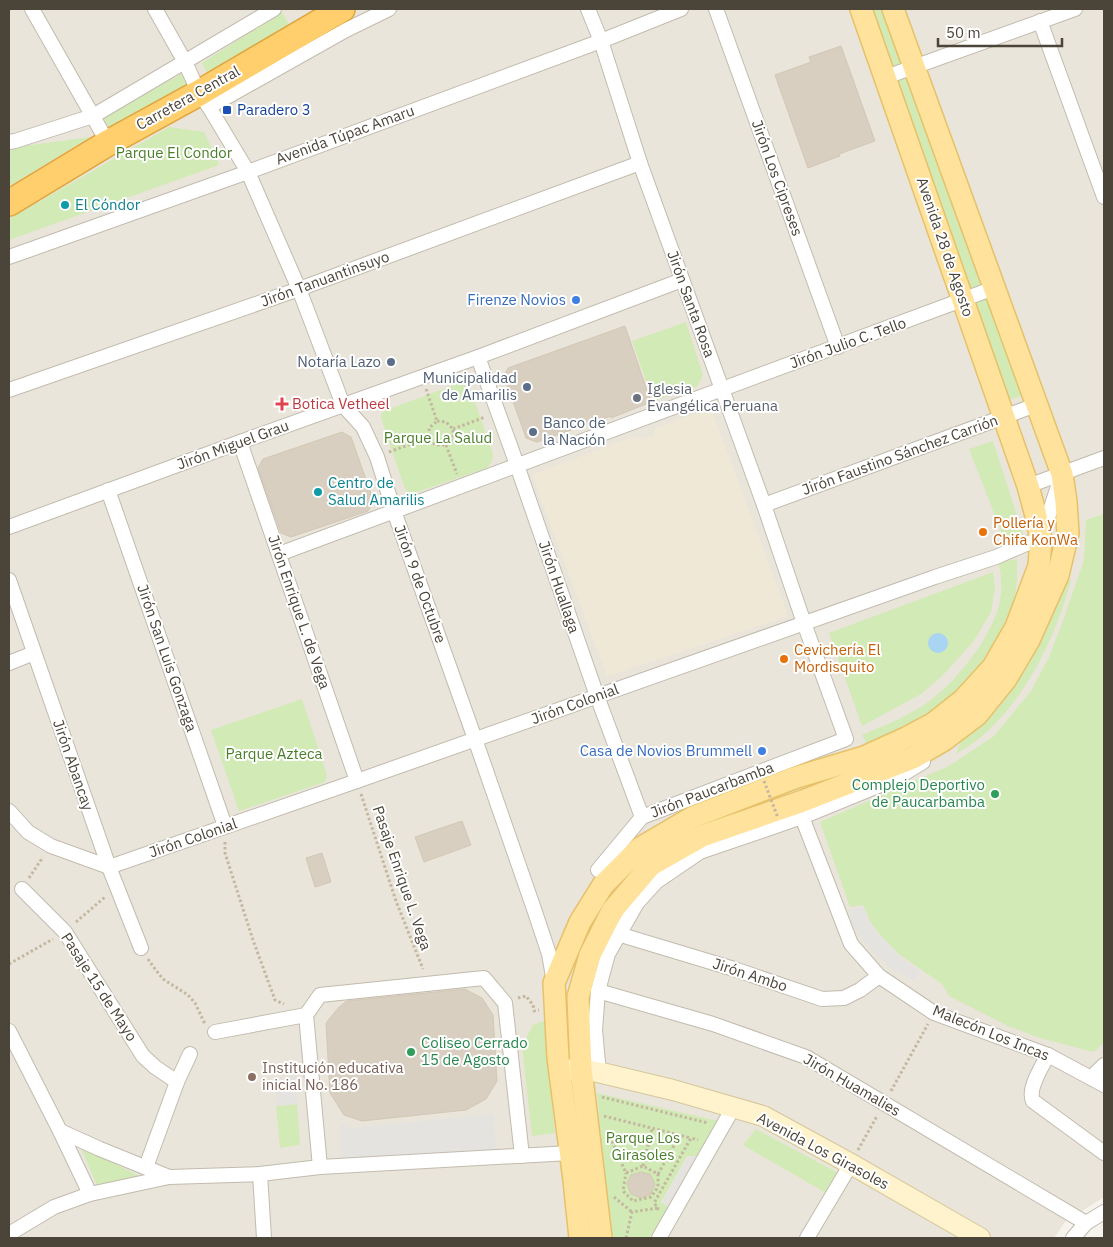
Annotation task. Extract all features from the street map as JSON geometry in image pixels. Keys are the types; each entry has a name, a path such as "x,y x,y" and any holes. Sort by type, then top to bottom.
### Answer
{"highway":[{"name":"Carretera Central","path":"9,202 108,143 204,100 342,9"}],"main road":[{"name":"Avenida 28 de Agosto","path":"554,983 580,922 603,885 640,848 693,817 794,778 864,757 906,738 934,723 963,700 992,667 1016,628 1038,566 1041,539 1036,512 1028,486 861,9"},
{"name":"Avenida 28 de Agosto","path":"601,1238 590,1071 578,997 590,955 612,911 651,865 702,836 803,802 913,758 944,740 977,715 1006,679 1029,640 1058,575 1068,533 1062,474 893,9"},
{"path":"554,983 560,1070 580,1238"},
{"name":"Avenida Los Girasoles","path":"560,1070 590,1071 672,1090 763,1116 980,1238"}],"street":[{"path":"32,9 108,143"},
{"name":"Jirón 9 de Octubre","path":"156,9 186,62 204,100 248,172 299,289 344,406 363,427 377,457 394,511 476,739 545,941 554,983"},
{"path":"9,142 93,116 274,9"},
{"path":"204,100 389,9"},
{"name":"Jirón Santa Rosa","path":"588,9 601,41 640,163 764,505 846,739"},
{"name":"Avenida Túpac Amaru","path":"9,258 248,172 601,41 681,9"},
{"name":"Jirón Los Cipreses","path":"716,9 838,347"},
{"path":"886,76 1075,9"},
{"path":"1040,22 1104,197"},
{"name":"Jirón Tanuantinsuyo","path":"9,390 299,289 640,163"},
{"name":"Jirón Miguel Grau","path":"9,527 478,357 682,280"},
{"name":"Jirón Julio C. Tello","path":"279,554 994,288"},
{"name":"Jirón Huallaga","path":"478,357 597,696 642,817"},
{"name":"Jirón Faustino Sánchez Carrión","path":"764,505 1036,405"},
{"name":"Jirón Enrique L. de Vega","path":"240,442 357,781"},
{"path":"1028,486 1104,458"},
{"path":"1041,539 1062,474"},
{"name":"Jirón San Luis Gonzaga","path":"108,490 226,826"},
{"name":"Jirón Colonial","path":"109,867 996,557 1041,539"},
{"name":"Jirón Abancay","path":"9,580 109,867 141,948"},
{"path":"9,663 34,653"},
{"path":"590,1071 598,991 608,954 637,903 656,882 700,852 802,817 895,779 940,753 959,728"},
{"name":"Jirón Paucarbamba","path":"598,870 642,817 846,739"},
{"path":"9,811 28,832 51,846 109,867"},
{"name":"Malecón Los Incas","path":"802,817 851,944 879,976 934,1013 1048,1055 1104,1085"},
{"name":"Pasaje 15 de Mayo","path":"22,889 65,932 143,1056 177,1082"},
{"name":"Jirón Ambo","path":"618,934 734,969 822,999 844,998 860,990 879,976"},
{"path":"320,1167 306,1015 320,995 484,978 505,1003 522,1156"},
{"name":"Jirón Huamalies","path":"598,991 713,1024 806,1057 1086,1223"},
{"path":"211,1030 306,1015"},
{"path":"9,1031 90,1194"},
{"path":"146,1167 177,1082 190,1054"},
{"path":"1048,1055 1032,1088 1031,1096 1034,1101 1104,1152"},
{"path":"1091,1078 1104,1065"},
{"path":"659,1238 733,1108"},
{"path":"60,1131 169,1177"},
{"path":"9,1234 54,1207 90,1194 169,1177 260,1174 320,1167 570,1153"},
{"path":"807,1238 851,1164"},
{"path":"260,1174 264,1238"},
{"path":"1073,1238 1086,1223 1104,1212"}],"path":[{"path":"422,377 438,421"},
{"path":"453,429 498,412"},
{"path":"438,421 446,422 453,429 452,440 446,445 436,445 430,437 429,428 438,421"},
{"path":"377,457 430,437"},
{"path":"446,445 462,487"},
{"name":"Pasaje Enrique L. Vega","path":"357,781 396,900 428,983"},
{"path":"764,781 778,818"},
{"path":"226,826 225,853 253,940 275,1000"},
{"path":"22,889 51,846"},
{"path":"9,964 65,932 116,886"},
{"path":"141,948 154,969 163,978 188,995 195,1003 211,1030"},
{"path":"851,1164 934,1013"},
{"path":"600,1106 599,1096 711,1124"},
{"path":"605,1123 601,1115 702,1141"},
{"path":"643,1166 652,1128"},
{"path":"608,1132 626,1173 623,1191 633,1201 651,1197 658,1187 658,1174 680,1135"},
{"path":"658,1208 654,1203 690,1138"},
{"path":"626,1173 643,1166"},
{"path":"643,1166 658,1174"},
{"path":"608,1192 632,1212 658,1208"},
{"path":"654,1216 658,1208"},
{"path":"626,1238 632,1212"}],"shaded area":[{"path":"9,9 1104,9 1104,1197 1065,1222 1054,1238 18,1238 9,1224"},
{"path":"711,408 788,616 607,676 532,475 635,436 641,439 653,436 655,428"},
{"path":"863,907 870,924 882,938 899,956 920,971 915,981 891,968 860,937 851,922 848,910"},
{"path":"297,1076 297,1104 277,1106 275,1078"},
{"path":"493,1114 497,1150 341,1161 340,1122 352,1128"},
{"path":"699,1156 669,1207 662,1202 688,1157"}],"green space":[{"path":"869,9 885,9 905,63 891,68"},
{"path":"282,12 293,32 209,77 202,63"},
{"path":"183,73 190,87 109,128 103,118"},
{"path":"909,74 983,285 968,290 894,79"},
{"name":"Parque El Condor","path":"169,127 204,132 219,165 9,240 9,219"},
{"path":"90,137 11,185 9,181 9,148"},
{"path":"988,298 1023,395 1007,401 972,304"},
{"path":"686,322 703,375 697,387 653,401 632,341"},
{"name":"Parque La Salud","path":"457,384 464,385 471,391 493,454 492,461 487,468 417,492 408,493 381,418 382,414 387,410"},
{"path":"993,441 1023,534 1005,541 969,449"},
{"name":"Complejo Deportivo de Paucarbamba","path":"1104,514 1104,1042 1094,1052 1040,1038 1008,1026 949,996 942,984 900,955 871,923 863,905 850,907 820,822 949,766 994,736 1031,691 1049,657 1084,560 1086,520"},
{"path":"1017,559 1017,582 1014,604 995,641 964,686 940,707 913,726 868,746 862,735 924,705 959,674 988,633 994,619 999,605 1001,589 999,563"},
{"path":"993,572 995,587 991,612 973,642 942,676 921,694 862,726 829,633"},
{"path":"1071,579 1055,628 1030,678 997,722 977,740 956,754 964,734 984,724 1014,687 1052,618 1066,580"},
{"name":"Parque Azteca","path":"302,699 327,775 325,782 239,811 211,730"},
{"path":"544,1021 555,1133 532,1136 522,1046 533,1025"},
{"name":"Parque Los Girasoles","path":"597,1093 718,1121 700,1156 687,1156 661,1202 669,1208 649,1238 610,1238"},
{"path":"297,1104 300,1145 280,1148 276,1106"},
{"path":"756,1129 840,1174 826,1193 743,1145"},
{"path":"80,1146 141,1177 97,1185"}],"water":[{"path":"934,633 942,633 948,639 948,647 942,653 934,653 928,647 928,639"}],"building":[{"path":"841,46 875,141 808,168 775,75 811,62 809,57"},
{"name":"Municipalidad de Amarilis","path":"625,326 651,402 611,418 611,416 537,442 526,438 504,376 508,368"},
{"name":"Centro de Salud Amarilis","path":"342,432 351,437 374,502 368,511 291,537 281,533 258,468 263,459"},
{"path":"462,821 471,845 424,862 415,837"},
{"path":"322,853 331,882 315,887 306,858"},
{"name":"Coliseo Cerrado 15 de Agosto","path":"465,989 482,998 493,1015 497,1081 486,1099 466,1110 362,1121 344,1115 330,1093 326,1023 339,1007 347,1001"},
{"path":"641,1172 650,1174 655,1184 651,1194 641,1198 631,1194 627,1184 631,1175"}],"place":[{"name":"Paradero 3","path":"227,110"},
{"name":"El Cóndor","path":"65,205"},
{"name":"Firenze Novios","path":"576,300"},
{"name":"Notaría Lazo","path":"391,362"},
{"name":"Municipalidad de Amarilis","path":"527,387"},
{"name":"Iglesia Evangélica Peruana","path":"637,398"},
{"name":"Botica Vetheel","path":"282,404"},
{"name":"Banco de la Nación","path":"533,432"},
{"name":"Centro de Salud Amarilis","path":"318,492"},
{"name":"Pollería y Chifa KonWa","path":"983,532"},
{"name":"Cevichería El Mordisquito","path":"784,659"},
{"name":"Casa de Novios Brummell","path":"762,751"},
{"name":"Complejo Deportivo de Paucarbamba","path":"995,794"},
{"name":"Coliseo Cerrado 15 de Agosto","path":"411,1052"},
{"name":"Institución educativa inicial No. 186","path":"252,1077"}]}
